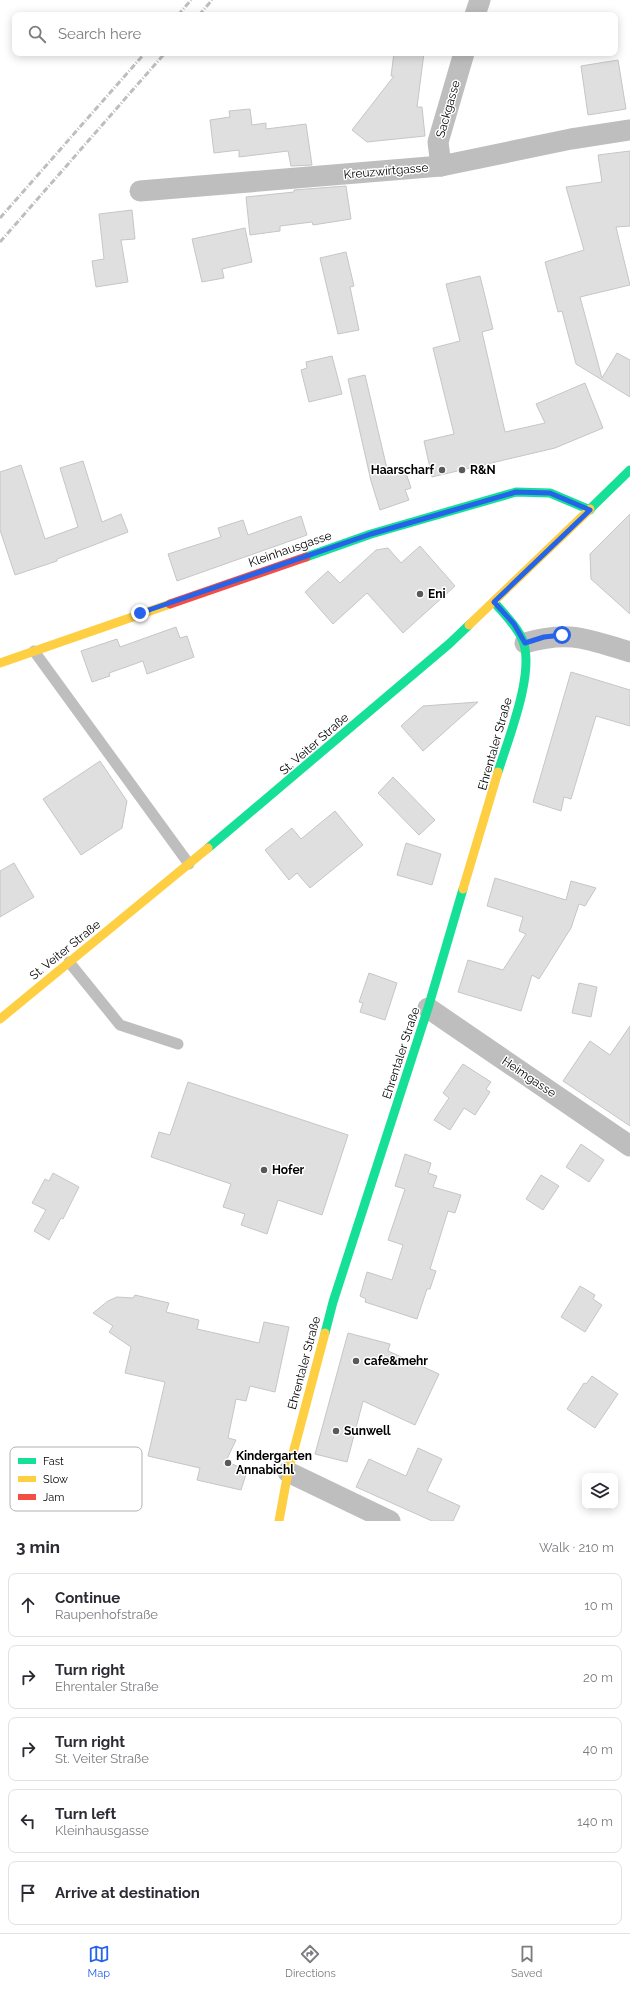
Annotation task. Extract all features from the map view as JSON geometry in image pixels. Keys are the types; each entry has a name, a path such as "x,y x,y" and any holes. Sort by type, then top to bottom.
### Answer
{"street":[{"path":"476,12 480,0"},
{"name":"Sackgasse","path":"441,166 438,142 463,56"},
{"name":"Kreuzwirtgasse","path":"140,191 441,166 571,139 630,130"},
{"name":"St. Veiter Straße","path":"0,1019 271,796 449,644 630,470"},
{"name":"Kleinhausgasse","path":"0,663 371,534 516,492 550,493 590,510"},
{"name":"Ehrentaler Straße","path":"279,1521 288,1472 333,1302 428,1008 490,806 528,668 525,643 514,624 494,602"},
{"path":"525,643 544,637 562,635 584,638 630,652"},
{"name":"Heimgasse","path":"428,1008 630,1146"},
{"path":"288,1472 390,1521"}],"lane":[{"path":"34,651 189,864"},
{"path":"69,962 120,1025 178,1044"}],"building":[{"path":"394,56 424,56 417,107 422,107 425,136 367,142 352,130 394,76 391,76"},
{"path":"618,60 626,109 588,115 581,66"},
{"path":"250,109 252,125 266,123 266,129 306,124 312,165 291,166 288,151 239,157 239,150 214,153 210,120 230,117 229,111"},
{"path":"630,151 630,226 616,227 630,285 580,297 602,378 617,353 630,360 630,397 576,364 562,311 558,312 545,262 584,250 566,187 602,182 598,155"},
{"path":"346,186 351,219 313,225 312,222 280,226 280,231 250,235 246,197 294,192 294,190"},
{"path":"132,210 135,239 121,240 128,282 96,287 92,261 104,259 99,214"},
{"path":"245,228 252,262 222,269 224,278 202,282 192,239"},
{"path":"346,252 354,286 350,287 359,330 338,334 320,258"},
{"path":"480,276 493,329 482,332 505,432 545,423 536,404 585,383 603,428 555,448 432,477 424,441 454,434 433,348 460,341 446,284"},
{"path":"332,356 342,394 309,402 301,370 307,368 306,362"},
{"path":"365,375 388,473 398,470 406,473 411,488 405,490 409,500 380,510 371,481 348,379"},
{"path":"83,461 102,522 121,514 128,532 57,559 57,561 15,575 0,530 0,472 21,465 45,539 78,527 60,468"},
{"path":"630,514 630,614 591,579 590,554"},
{"path":"301,516 307,535 177,581 168,554 221,537 218,528 243,520 248,535"},
{"path":"420,546 455,586 403,633 367,593 333,624 305,592 328,571 340,583 376,550 388,548 401,563"},
{"path":"176,627 180,638 187,636 194,657 147,674 143,661 109,673 110,676 92,682 81,651 117,639 120,647"},
{"path":"571,672 630,690 630,726 596,716 571,799 564,797 561,811 533,802"},
{"path":"478,702 423,751 401,726 423,706"},
{"path":"100,761 127,801 122,828 81,855 43,799"},
{"path":"393,777 435,820 419,835 378,793"},
{"path":"335,811 363,845 310,888 297,873 289,880 265,850 292,828 301,839"},
{"path":"406,843 441,854 432,885 397,875"},
{"path":"14,863 34,897 0,917 0,871"},
{"path":"495,878 566,900 571,881 596,888 585,906 579,904 571,928 539,979 532,975 521,1011 458,992 468,960 503,970 526,934 519,931 523,917 487,906"},
{"path":"369,973 397,983 385,1020 360,1012 363,1003 359,1002"},
{"path":"579,983 597,987 591,1017 572,1013"},
{"path":"630,1026 630,1126 563,1081 590,1041 610,1055"},
{"path":"463,1064 491,1082 486,1089 490,1092 475,1115 464,1108 450,1130 434,1120 449,1098 443,1093"},
{"name":"Hofer","path":"188,1082 348,1135 322,1215 278,1200 267,1234 241,1225 245,1214 223,1207 231,1184 151,1157 159,1132 170,1135"},
{"path":"581,1144 604,1160 589,1182 566,1167"},
{"path":"405,1154 431,1163 428,1173 437,1176 433,1187 461,1195 455,1213 448,1211 430,1269 436,1271 430,1289 427,1289 417,1319 365,1302 366,1299 360,1296 367,1272 392,1280 403,1245 388,1240 405,1189 395,1186"},
{"path":"53,1173 79,1187 63,1219 61,1218 49,1240 34,1231 46,1210 32,1203 45,1179 49,1181"},
{"path":"541,1175 559,1186 543,1210 526,1199"},
{"path":"580,1286 595,1295 593,1299 602,1305 585,1332 561,1317"},
{"path":"135,1295 169,1303 166,1312 199,1320 197,1329 259,1343 264,1322 289,1327 275,1392 250,1386 246,1401 236,1399 228,1438 236,1440 226,1461 247,1471 241,1490 197,1480 200,1468 148,1456 165,1382 125,1373 131,1347 109,1332 113,1326 93,1313 108,1301 117,1297 133,1298"},
{"path":"348,1333 390,1344 388,1351 439,1374 415,1425 363,1401 347,1462 315,1454"},
{"path":"592,1376 618,1394 595,1428 567,1409 584,1383 586,1384"},
{"path":"418,1448 442,1459 427,1491 460,1506 453,1521 432,1521 356,1487 369,1459 406,1476"}],"railway":[{"path":"181,12 191,0"},
{"path":"202,12 212,0"},
{"path":"0,218 142,56"},
{"path":"0,242 162,56"}],"traffic: fast":[{"path":"590,509 630,470"},
{"path":"306,557 371,534 516,492 550,493 590,510"},
{"path":"494,602 517,630 523,641 526,655 526,671 519,706 498,772"},
{"path":"208,848 449,644 469,625"},
{"path":"325,1333 333,1302 428,1008 463,889"}],"traffic: slow":[{"path":"469,625 590,509"},
{"path":"0,663 170,604"},
{"path":"463,889 498,772"},
{"path":"0,1019 208,848"},
{"path":"279,1521 288,1472 325,1333"}],"traffic: jam":[{"path":"170,604 306,557"}],"place":[{"name":"Haarscharf","path":"442,470"},
{"name":"R&N","path":"462,470"},
{"name":"Eni","path":"420,594"},
{"name":"Hofer","path":"264,1170"},
{"name":"cafe&mehr","path":"356,1361"},
{"name":"Sunwell","path":"336,1431"},
{"name":"Kindergarten Annabichl","path":"228,1463"}],"route":[{"path":"140,613 371,534 516,492 550,493 565,498 590,510 494,602 514,624 525,643 544,637 562,635"}]}
